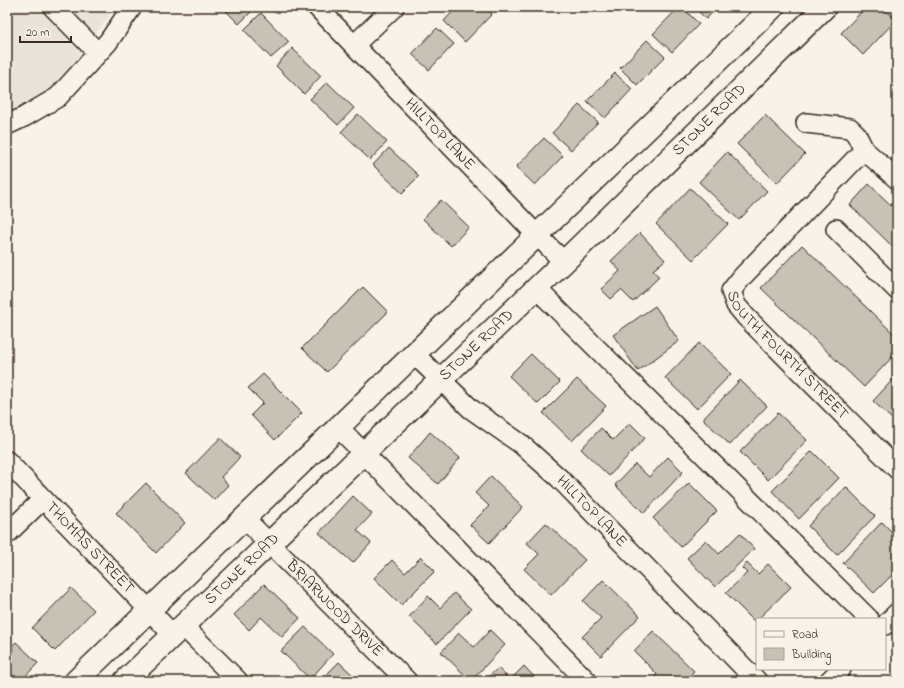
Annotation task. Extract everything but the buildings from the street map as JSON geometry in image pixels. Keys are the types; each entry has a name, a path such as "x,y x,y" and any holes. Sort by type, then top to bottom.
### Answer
{"main road":[{"path":"76,681 773,7"},
{"name":"STONE ROAD","path":"125,681 564,262 825,7"}],"street":[{"path":"53,7 98,53"},
{"path":"7,125 58,97 108,42 132,7"},
{"name":"HILLTOP LANE","path":"317,7 564,262"},
{"path":"354,45 394,7"},
{"path":"806,122 850,128 856,134 864,150 897,179"},
{"name":"SOUTH FOURTH STREET","path":"864,150 742,277 731,291 736,305 746,317 897,469"},
{"path":"836,230 897,290"},
{"path":"536,288 868,618"},
{"name":"HILLTOP LANE","path":"414,354 471,409 520,444 559,478 758,681"},
{"path":"338,427 587,681"},
{"name":"THOMAS STREET","path":"7,461 149,611 178,631 238,681"},
{"path":"7,534 43,499"},
{"name":"BRIARWOOD DRIVE","path":"244,518 408,681"},
{"path":"886,624 897,613"},
{"path":"830,681 840,670"}],"shaded area":[{"path":"7,7 116,7 75,61 51,88 26,110 7,119"}]}
